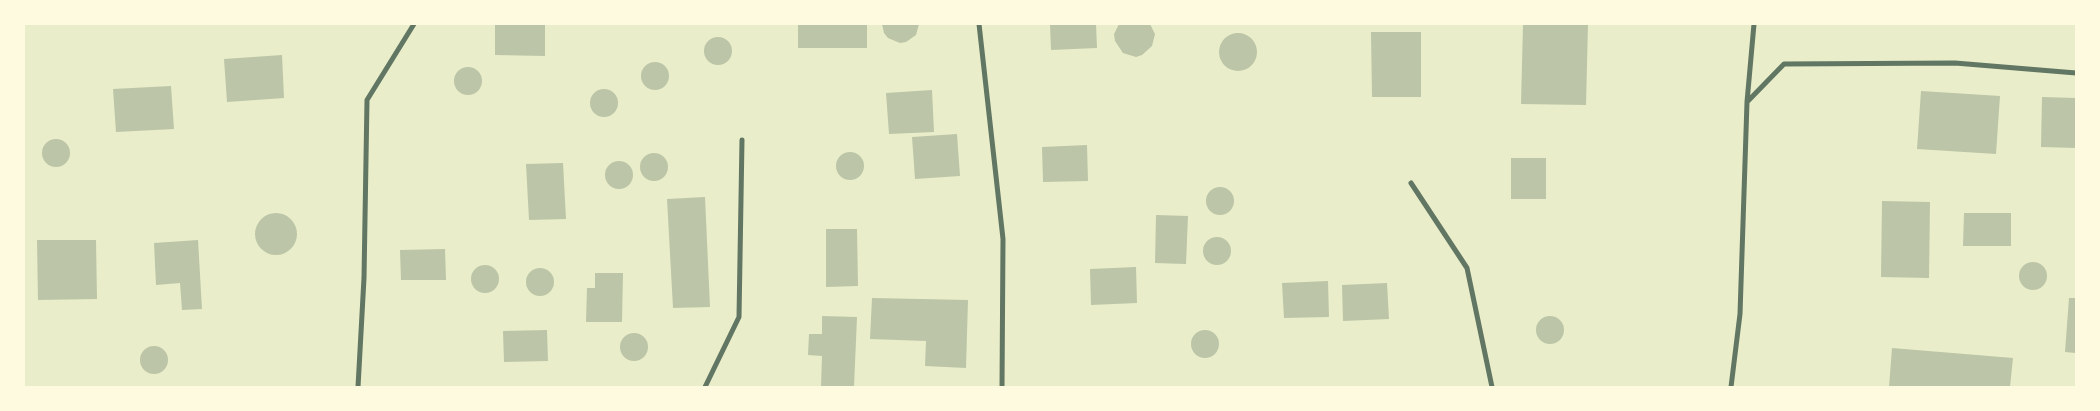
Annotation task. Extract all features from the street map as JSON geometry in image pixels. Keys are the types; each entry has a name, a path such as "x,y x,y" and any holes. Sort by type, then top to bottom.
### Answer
{"street":[{"path":"358,387 364,278 367,100 414,24"},
{"path":"979,24 1003,239 1002,387"},
{"path":"1731,387 1740,314 1746,102 1754,24"},
{"path":"1746,102 1784,64 1955,63 2076,74"},
{"path":"705,387 739,317 742,140"},
{"path":"1411,183 1467,268 1492,387"}],"building":[{"path":"798,24 867,24 867,48 798,48"},
{"path":"882,24 919,24 916,35 906,42 900,43 888,38 884,33"},
{"path":"1050,24 1096,24 1097,48 1051,50"},
{"path":"1119,24 1150,24 1155,34 1152,46 1142,55 1136,57 1123,53 1115,41 1114,34"},
{"path":"1523,24 1588,24 1586,105 1521,104"},
{"path":"495,25 545,25 545,56 495,55"},
{"path":"1371,32 1421,32 1421,97 1372,97"},
{"path":"1238,33 1251,39 1257,52 1251,65 1238,71 1225,65 1219,52 1225,39"},
{"path":"718,37 728,41 732,51 728,61 718,65 708,61 704,51 708,41"},
{"path":"282,55 284,98 227,102 224,59"},
{"path":"655,62 665,66 669,76 665,86 655,90 645,86 641,76 645,66"},
{"path":"468,67 478,71 482,81 478,91 468,95 458,91 454,81 458,71"},
{"path":"171,86 174,129 116,132 113,89"},
{"path":"604,89 614,93 618,103 614,113 604,117 594,113 590,103 594,93"},
{"path":"932,90 934,132 889,134 886,93"},
{"path":"1921,91 2000,96 1996,154 1917,149"},
{"path":"2042,97 2076,98 2076,148 2041,147"},
{"path":"957,134 960,176 915,179 912,137"},
{"path":"56,139 66,143 70,153 66,163 56,167 46,163 42,153 46,143"},
{"path":"1087,145 1088,181 1043,182 1042,147"},
{"path":"850,152 860,156 864,166 860,176 850,180 840,176 836,166 840,156"},
{"path":"654,153 664,157 668,167 664,177 654,181 644,177 640,167 644,157"},
{"path":"1511,158 1546,158 1546,199 1511,199"},
{"path":"619,161 629,165 633,175 629,185 619,189 609,185 605,175 609,165"},
{"path":"563,163 566,219 529,220 526,164"},
{"path":"1220,187 1230,191 1234,201 1230,211 1220,215 1210,211 1206,201 1210,191"},
{"path":"705,197 710,307 673,308 667,199"},
{"path":"1882,201 1930,202 1929,278 1881,277"},
{"path":"280,213 288,216 294,222 297,234 294,246 288,252 272,255 264,252 258,246 255,230 258,222 264,216"},
{"path":"1964,213 2011,213 2011,246 1963,246"},
{"path":"1156,215 1188,216 1186,264 1155,263"},
{"path":"826,229 857,229 858,286 826,287"},
{"path":"1217,237 1227,241 1231,251 1227,261 1217,265 1207,261 1203,251 1207,241"},
{"path":"37,240 96,240 97,299 38,300"},
{"path":"198,240 202,309 182,310 180,283 156,285 154,243"},
{"path":"445,249 446,280 401,280 400,250"},
{"path":"2033,262 2043,266 2047,276 2043,286 2033,290 2023,286 2019,276 2023,266"},
{"path":"485,265 495,269 499,279 495,289 485,293 475,289 471,279 475,269"},
{"path":"1136,267 1137,303 1091,305 1090,269"},
{"path":"540,268 550,272 554,282 550,292 540,296 530,292 526,282 530,272"},
{"path":"595,273 623,273 622,322 586,322 587,288 595,288"},
{"path":"1328,281 1329,317 1284,318 1282,283"},
{"path":"1387,283 1389,319 1343,321 1342,285"},
{"path":"872,298 968,300 966,368 925,366 926,341 870,339"},
{"path":"2069,298 2076,298 2076,353 2065,352"},
{"path":"822,316 857,317 854,387 821,387 822,356 808,355 809,334 822,334"},
{"path":"1550,316 1560,320 1564,330 1560,340 1550,344 1540,340 1536,330 1540,320"},
{"path":"547,330 548,361 504,362 503,331"},
{"path":"1205,330 1215,334 1219,344 1215,354 1205,358 1195,354 1191,344 1195,334"},
{"path":"634,333 644,337 648,347 644,357 634,361 624,357 620,347 624,337"},
{"path":"154,346 164,350 168,360 164,370 154,374 144,370 140,360 144,350"},
{"path":"1892,348 2013,358 2010,387 1889,387"}]}
